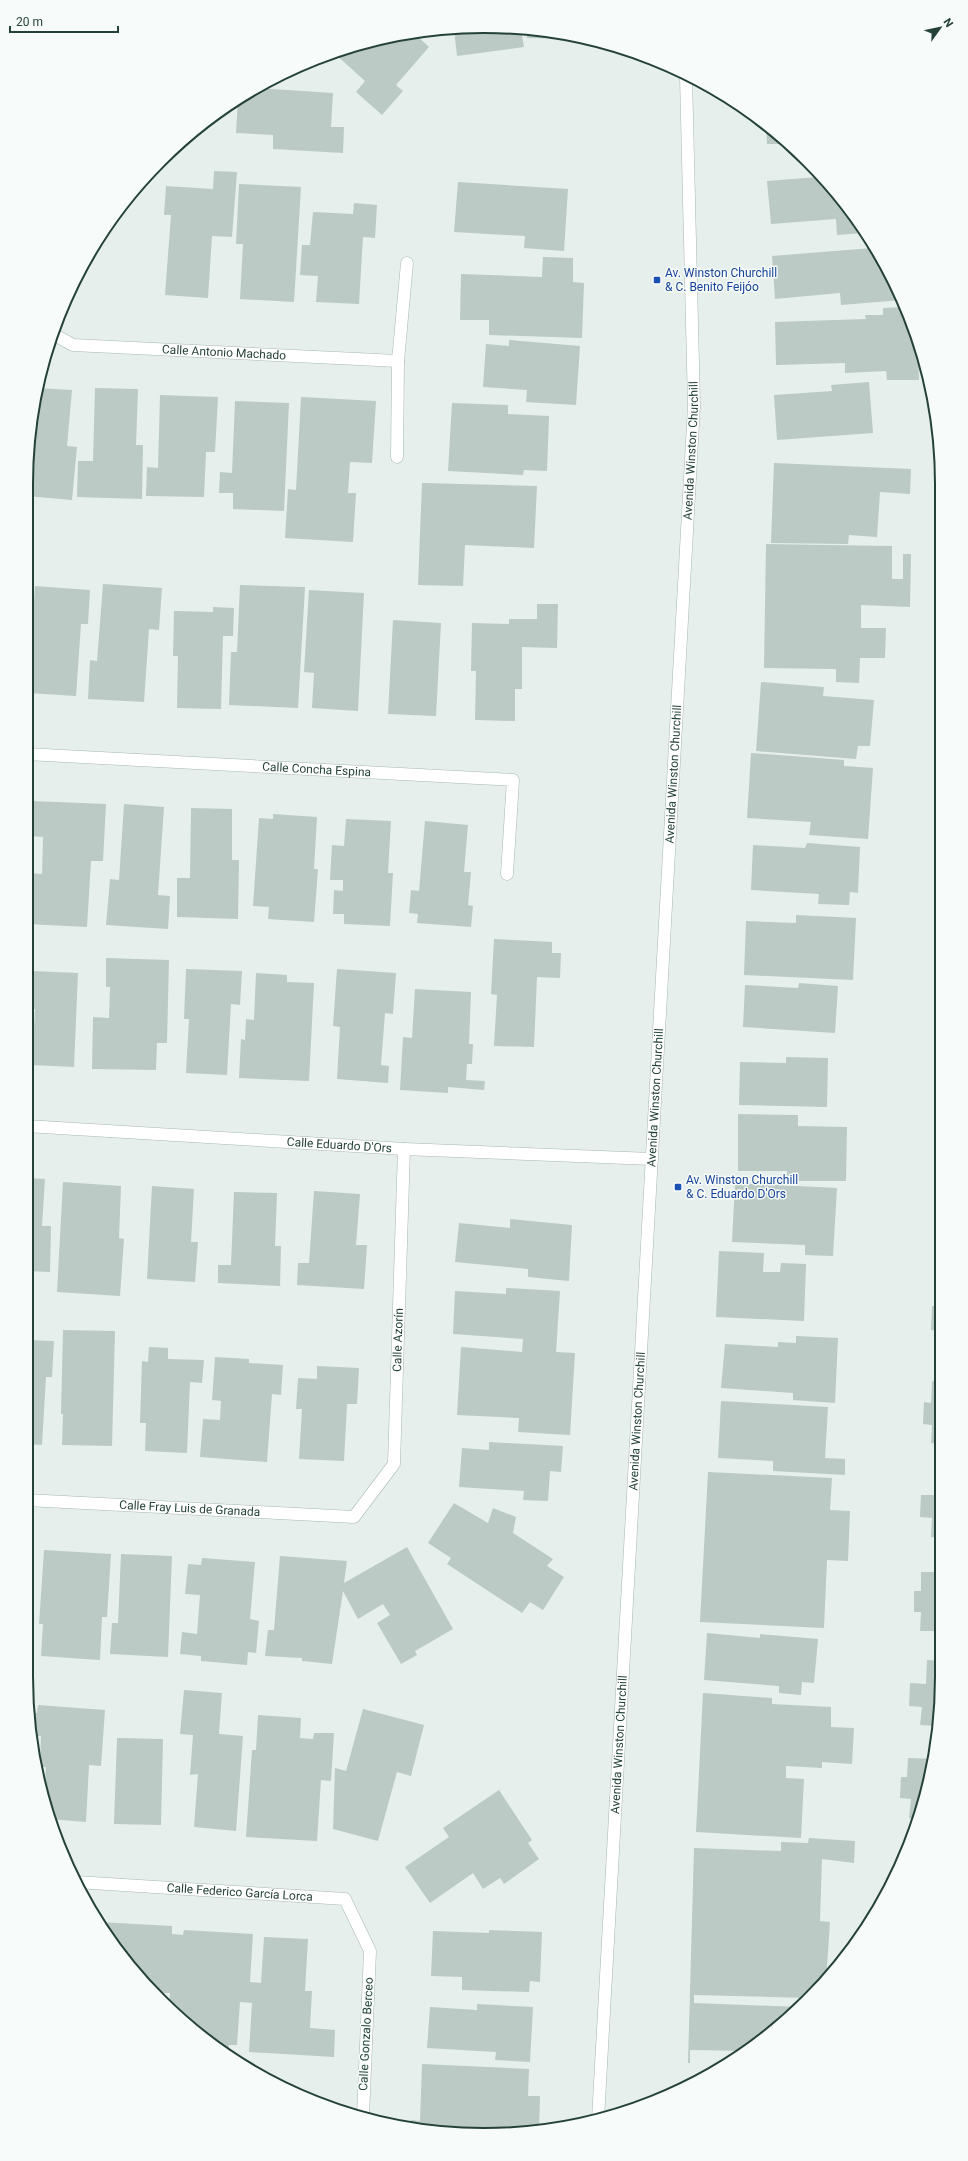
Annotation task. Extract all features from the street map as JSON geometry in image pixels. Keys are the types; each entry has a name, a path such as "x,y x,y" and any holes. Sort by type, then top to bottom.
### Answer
{"street":[{"name":"Avenida Winston Churchill","path":"598,2114 694,406 686,82"},
{"path":"397,457 398,361 407,263"},
{"name":"Calle Antonio Machado","path":"58,337 72,345 398,361"},
{"name":"Calle Concha Espina","path":"33,754 513,780 507,874"},
{"name":"Calle Eduardo D'Ors","path":"33,1126 404,1149 652,1159"},
{"name":"Calle Azorín","path":"354,1517 394,1464 404,1149"},
{"name":"Calle Fray Luis de Granada","path":"33,1500 354,1517"},
{"name":"Calle Federico García Lorca","path":"83,1882 345,1899 370,1951"},
{"name":"Calle Gonzalo Berceo","path":"363,2112 370,1951"}],"building":[{"path":"484,33 522,35 524,47 457,56 455,34"},
{"path":"527,35 551,38 527,38"},
{"path":"419,38 429,47 396,85 403,91 382,115 356,92 365,81 339,57 367,48"},
{"path":"268,89 333,93 331,127 344,127 343,153 273,149 273,135 236,133 238,106"},
{"path":"766,132 780,144 767,144"},
{"path":"214,171 237,172 232,237 212,236 208,298 165,295 171,215 164,215 166,186 213,189"},
{"path":"814,177 842,209 859,233 837,235 836,219 771,224 767,181"},
{"path":"458,182 568,189 564,251 524,248 525,236 454,232"},
{"path":"239,184 301,187 294,302 240,299 243,244 236,244"},
{"path":"354,203 377,205 375,238 363,237 359,304 316,302 318,276 300,275 302,245 310,245 313,212 353,214"},
{"path":"869,248 896,301 841,305 840,293 775,299 772,256"},
{"path":"543,257 573,258 573,282 584,283 582,338 489,335 489,320 460,320 461,274 542,277"},
{"path":"899,307 901,311 918,362 919,380 887,380 886,371 845,373 845,363 776,365 775,322 866,319 865,315 883,315 883,308"},
{"path":"509,340 580,346 576,405 526,402 527,390 483,387 486,344 509,346"},
{"path":"869,382 873,433 777,440 774,395 832,391 831,385"},
{"path":"44,388 72,390 67,446 77,447 72,500 33,497 34,455 37,425"},
{"path":"95,388 138,389 136,445 143,445 142,499 77,497 78,461 93,461"},
{"path":"160,395 218,397 215,452 206,452 204,497 146,496 147,467 158,468"},
{"path":"301,397 376,401 372,463 350,462 348,493 356,493 353,542 285,538 288,489 296,490"},
{"path":"235,401 289,403 284,511 233,509 233,493 219,493 220,472 232,473"},
{"path":"452,403 508,405 508,414 549,416 547,471 524,470 523,475 448,471"},
{"path":"774,463 911,469 910,494 880,492 877,537 849,535 848,544 771,543"},
{"path":"422,483 537,486 534,548 465,545 463,586 418,585"},
{"path":"766,544 892,546 892,579 903,579 903,554 911,554 910,607 861,605 861,628 886,628 885,658 860,658 859,683 836,682 836,669 764,668"},
{"path":"103,584 162,588 159,630 149,629 144,702 88,699 90,660 97,661"},
{"path":"240,585 305,587 298,708 229,705 231,652 237,652"},
{"path":"35,586 90,590 88,624 81,624 76,696 33,693 33,617"},
{"path":"309,590 364,593 358,711 312,708 314,673 304,672"},
{"path":"537,604 558,604 557,648 522,647 522,689 515,689 515,721 475,720 476,671 471,671 472,623 509,624 509,619 537,619"},
{"path":"213,607 234,608 233,636 223,636 221,709 177,708 178,656 173,656 174,611 213,612"},
{"path":"393,620 441,623 436,716 388,714"},
{"path":"761,682 824,687 823,696 874,700 870,746 858,746 856,759 756,751"},
{"path":"751,753 844,760 844,766 873,768 868,839 809,835 811,822 747,818"},
{"path":"33,801 106,804 103,861 91,861 87,927 33,924 33,873 42,874 43,837 33,836"},
{"path":"124,804 164,807 158,895 170,896 168,929 106,925 110,879 119,880"},
{"path":"191,808 232,809 232,860 239,860 238,919 177,917 177,878 190,878"},
{"path":"273,814 317,817 314,869 318,869 314,922 268,919 269,907 253,906 259,818 273,819"},
{"path":"346,819 391,821 388,873 393,873 390,926 344,924 344,914 333,914 334,890 343,891 343,880 330,880 332,845 344,846"},
{"path":"425,821 468,825 464,872 471,872 468,905 473,906 471,927 417,923 418,914 409,913 411,890 419,891"},
{"path":"807,843 860,847 858,893 850,892 849,905 818,904 819,894 751,890 753,845 805,848"},
{"path":"796,915 856,918 853,980 744,975 746,921 796,923"},
{"path":"494,939 552,942 552,953 561,953 560,978 537,977 534,1047 494,1046 497,995 491,994"},
{"path":"106,958 169,960 167,1043 157,1043 156,1070 92,1069 93,1017 109,1018 110,987 106,987"},
{"path":"186,969 242,971 240,1005 231,1004 227,1075 186,1073 189,1019 184,1019"},
{"path":"337,969 396,973 393,1014 385,1013 381,1065 389,1066 388,1083 337,1079 340,1027 333,1026"},
{"path":"33,971 78,973 74,1067 33,1065 35,1009 33,1009"},
{"path":"256,973 287,975 287,982 314,983 309,1081 239,1078 241,1039 245,1040 246,1019 254,1020"},
{"path":"799,983 838,986 835,1033 743,1027 745,985 798,988"},
{"path":"415,989 471,992 469,1044 473,1044 472,1064 467,1064 466,1080 485,1081 484,1090 448,1087 448,1093 400,1090 403,1037 412,1038"},
{"path":"786,1057 828,1058 827,1107 739,1105 740,1062 786,1063"},
{"path":"738,1114 798,1115 798,1126 847,1127 846,1181 787,1181 787,1171 738,1171"},
{"path":"33,1178 45,1179 42,1226 51,1226 50,1272 33,1271"},
{"path":"63,1182 121,1186 119,1238 124,1239 120,1296 57,1292"},
{"path":"735,1183 837,1188 833,1256 805,1255 805,1245 732,1242"},
{"path":"152,1186 194,1189 191,1242 198,1242 195,1282 147,1279"},
{"path":"314,1191 360,1194 356,1245 367,1245 364,1289 297,1285 298,1263 309,1263"},
{"path":"234,1192 277,1193 275,1246 281,1246 280,1286 218,1283 218,1265 231,1265"},
{"path":"510,1219 572,1225 569,1281 528,1277 528,1269 455,1262 459,1223 510,1228"},
{"path":"719,1251 764,1253 763,1272 780,1272 781,1263 806,1264 804,1321 716,1317"},
{"path":"506,1288 560,1291 556,1352 575,1353 570,1435 518,1432 519,1418 457,1415 461,1347 522,1352 523,1339 453,1334 455,1291 506,1294"},
{"path":"932,1306 935,1306 935,1330 931,1330"},
{"path":"63,1330 115,1331 112,1446 62,1445 63,1414 61,1414"},
{"path":"796,1336 838,1338 835,1403 793,1400 793,1393 721,1388 725,1344 778,1347 778,1342 796,1343"},
{"path":"33,1340 54,1341 52,1377 46,1377 42,1445 33,1444"},
{"path":"149,1347 168,1348 168,1359 204,1360 202,1383 190,1382 187,1453 145,1451 146,1423 140,1423 142,1361 148,1362"},
{"path":"215,1357 249,1359 249,1363 283,1365 281,1395 272,1394 267,1462 200,1457 203,1419 220,1420 221,1401 212,1400"},
{"path":"317,1366 359,1368 357,1404 347,1404 344,1461 299,1459 302,1409 296,1409 298,1378 317,1379"},
{"path":"932,1381 935,1381 935,1443 931,1443 932,1425 923,1424 924,1402 931,1403"},
{"path":"721,1401 828,1407 825,1458 845,1459 845,1475 773,1471 773,1461 718,1458"},
{"path":"489,1442 563,1446 561,1472 550,1471 548,1501 523,1500 524,1491 459,1487 462,1448 489,1450"},
{"path":"708,1472 832,1478 830,1510 850,1511 848,1561 827,1560 824,1628 700,1622"},
{"path":"921,1495 935,1495 935,1537 931,1537 932,1518 920,1517"},
{"path":"454,1503 488,1523 493,1508 516,1517 513,1533 553,1559 547,1566 564,1577 543,1610 530,1602 522,1613 447,1564 451,1558 428,1543"},
{"path":"407,1547 453,1629 415,1651 417,1655 401,1664 377,1623 390,1615 383,1604 358,1619 343,1591 332,1664 302,1661 302,1658 265,1656 268,1630 274,1630 280,1556 347,1561 344,1583"},
{"path":"44,1550 111,1554 107,1617 102,1617 100,1660 41,1656 43,1624 39,1624"},
{"path":"121,1554 172,1556 168,1657 110,1654 112,1623 118,1623"},
{"path":"202,1558 255,1562 250,1619 259,1621 256,1653 248,1652 247,1665 201,1661 201,1656 180,1654 182,1632 197,1634 200,1595 185,1594 188,1564 201,1565"},
{"path":"921,1572 935,1572 935,1631 920,1631 921,1612 914,1612 914,1591 921,1591"},
{"path":"707,1633 760,1638 760,1634 818,1639 814,1683 802,1682 801,1695 779,1693 779,1686 704,1680"},
{"path":"927,1660 935,1661 932,1726 920,1725 922,1707 909,1706 910,1683 926,1684"},
{"path":"184,1690 222,1693 219,1734 243,1736 236,1831 194,1827 198,1774 190,1775 193,1735 180,1734"},
{"path":"703,1693 772,1698 772,1704 831,1707 831,1727 854,1728 852,1764 822,1762 822,1768 786,1766 786,1778 804,1779 801,1838 696,1832"},
{"path":"38,1705 105,1710 101,1766 89,1765 86,1822 56,1820 45,1780 46,1767 42,1767 42,1765 40,1756 41,1736 37,1736 35,1713 37,1713"},
{"path":"363,1709 424,1725 411,1776 397,1772 378,1841 333,1829 335,1768 346,1771"},
{"path":"258,1715 301,1718 300,1738 313,1739 314,1733 334,1733 331,1781 321,1780 317,1841 246,1837 252,1750 256,1750"},
{"path":"117,1738 163,1739 161,1825 114,1824"},
{"path":"908,1758 927,1759 920,1794 912,1818 909,1818 911,1799 900,1798 901,1777 907,1777"},
{"path":"499,1790 532,1840 528,1843 539,1859 504,1884 500,1878 483,1889 473,1873 430,1903 405,1867 449,1837 443,1828"},
{"path":"809,1838 855,1841 854,1863 822,1859 820,1921 830,1922 827,1970 801,1998 694,1995 694,2003 791,2007 759,2035 737,2051 690,2050 690,2063 688,2063 694,1848 781,1851 781,1842 808,1843"},
{"path":"106,1922 172,1926 172,1934 183,1935 184,1930 253,1934 250,1982 261,1983 264,1937 308,1939 305,1991 312,1991 310,2028 335,2030 334,2057 249,2052 252,2003 240,2002 237,2045 229,2045 229,2049 209,2035 170,2000 170,1993 162,1993 126,1952"},
{"path":"489,1930 542,1932 540,1982 530,1981 529,1992 462,1990 462,1977 431,1976 433,1931 489,1933"},
{"path":"477,2004 533,2007 530,2062 495,2060 496,2052 427,2048 430,2007 477,2010"},
{"path":"422,2064 529,2069 528,2096 540,2096 539,2124 484,2128 455,2127 411,2122 411,2120 420,2121"}],"place":[{"name":"Av. Winston Churchill & C. Benito Feijóo","path":"657,280"},
{"name":"Av. Winston Churchill & C. Eduardo D'Ors","path":"678,1187"}]}
